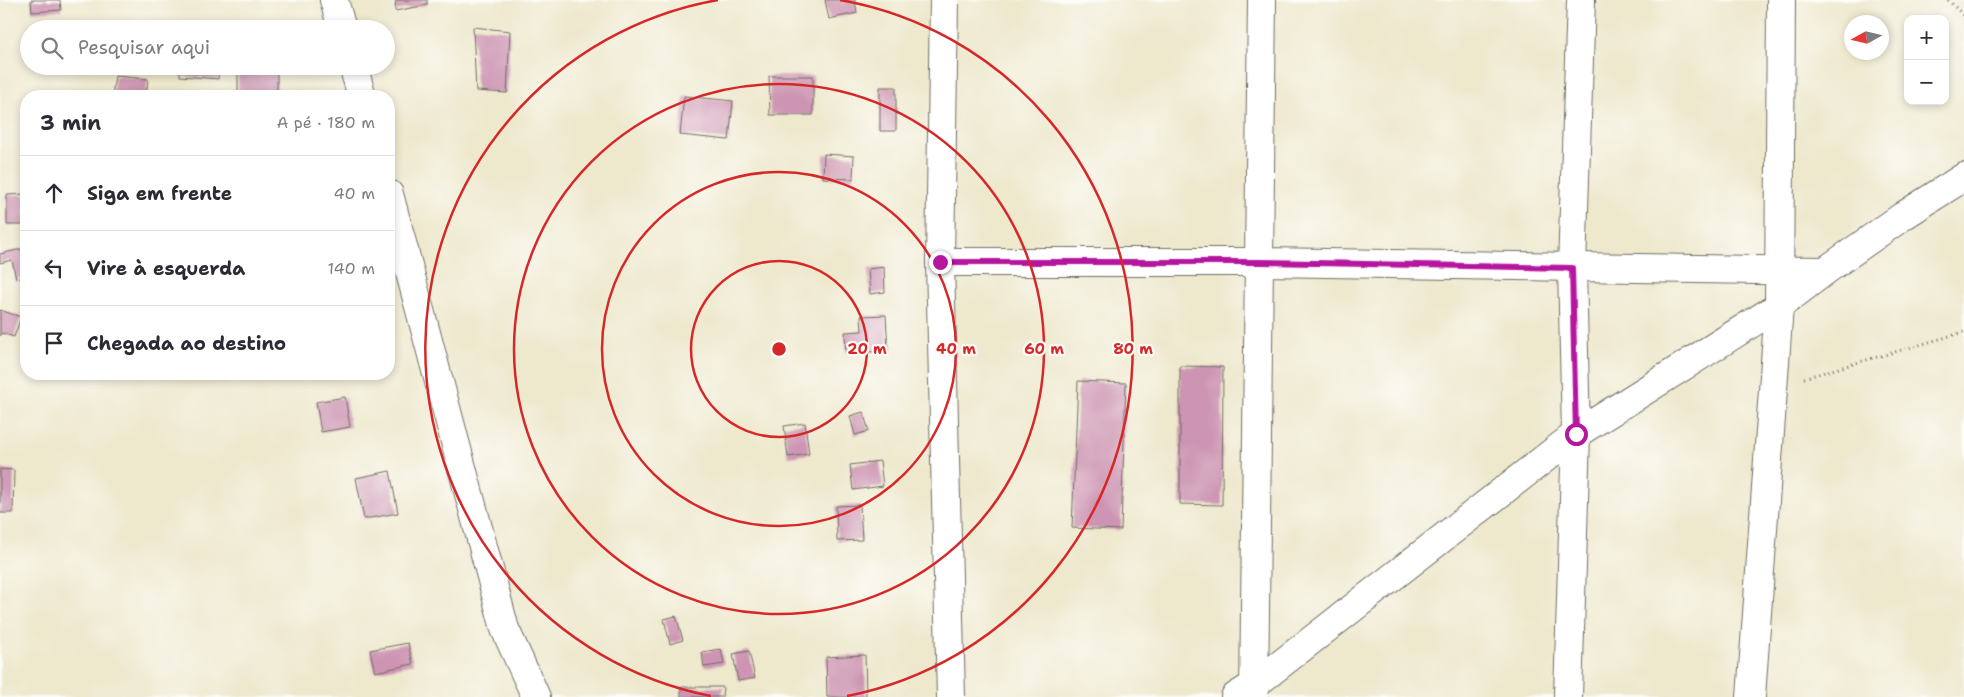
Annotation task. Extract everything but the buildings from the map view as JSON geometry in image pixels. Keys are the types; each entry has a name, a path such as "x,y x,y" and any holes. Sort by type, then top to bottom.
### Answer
{"street":[{"path":"334,0 340,20"},
{"path":"944,0 940,262 951,697"},
{"path":"1248,693 1260,262 1262,0"},
{"path":"1568,697 1576,434 1572,268 1581,0"},
{"path":"1751,697 1779,306 1781,0"},
{"path":"356,75 360,90"},
{"path":"1248,693 1576,434 1779,306 1903,216 1964,177"},
{"path":"395,216 505,628 536,697"},
{"path":"940,262 1260,262 1825,271"}],"path":[{"path":"1948,0 1964,16"},
{"path":"1773,386 1964,332"}],"route":[{"path":"940,262 1260,262 1572,268 1576,434"}]}
